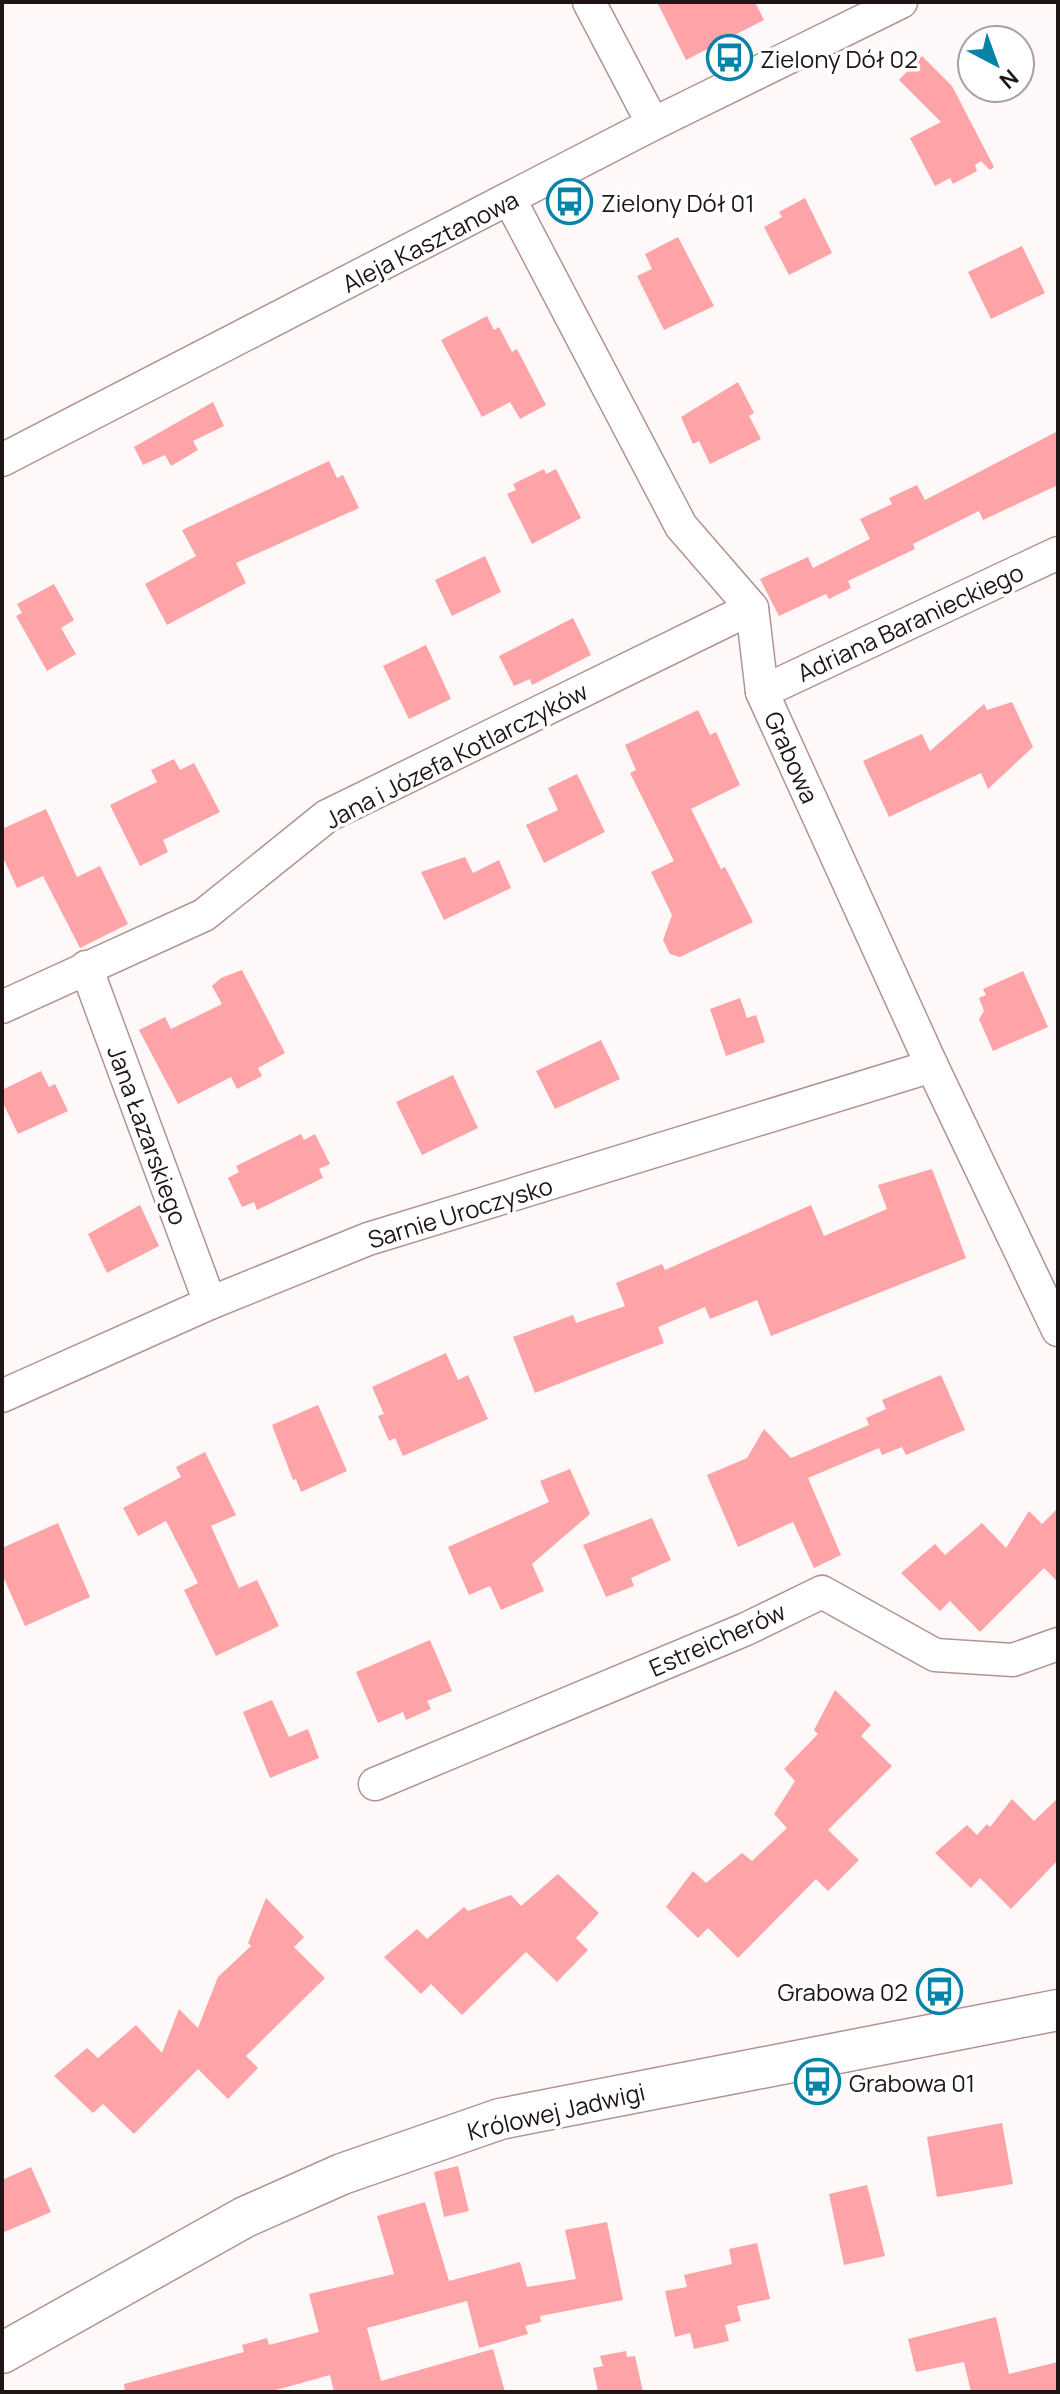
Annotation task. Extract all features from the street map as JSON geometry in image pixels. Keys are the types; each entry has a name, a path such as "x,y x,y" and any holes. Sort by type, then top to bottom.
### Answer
{"street":[{"path":"589,2 653,124"},
{"name":"Aleja Kasztanowa","path":"2,460 653,124 901,2"},
{"path":"510,200 681,526 752,608"},
{"name":"Adriana Baranieckiego","path":"762,692 1058,553"},
{"name":"Grabowa","path":"752,608 762,692 932,1066 1058,1330"},
{"name":"Jana i Józefa Kotlarczyków","path":"2,1007 204,915 327,816 752,608"},
{"name":"Jana Łazarskiego","path":"86,967 210,1303"},
{"name":"Sarnie Uroczysko","path":"2,1396 210,1303 368,1239 932,1066"},
{"name":"Estreicherów","path":"375,1784 746,1629 822,1592 935,1655 1013,1660 1058,1644"},
{"name":"Królowej Jadwigi","path":"2,2353 245,2217 342,2174 487,2123 1058,2010"}],"building":[{"path":"657,2 755,2 764,20 686,60"},
{"path":"922,56 952,86 956,104 961,104 994,167 990,170 981,161 975,165 977,171 953,184 950,178 935,186 910,138 941,122 899,80"},
{"path":"805,198 832,253 789,275 764,227 782,217 779,212"},
{"path":"678,237 714,306 664,330 637,276 652,269 645,254"},
{"path":"1022,246 1045,293 991,319 968,272"},
{"path":"487,316 494,330 499,327 512,352 517,349 546,405 520,419 510,402 482,417 441,340"},
{"path":"738,382 754,413 749,416 761,439 710,464 699,441 693,444 681,417"},
{"path":"213,402 224,426 193,441 198,450 171,466 165,455 143,465 134,447"},
{"path":"1058,431 1058,485 983,520 979,511 913,544 915,549 848,581 851,588 829,599 826,594 779,616 760,579 808,557 813,568 870,539 860,519 892,504 889,498 917,485 925,500"},
{"path":"329,461 337,478 343,475 359,508 236,563 246,583 167,625 145,584 196,556 182,530"},
{"path":"544,469 546,474 556,469 581,518 532,544 507,494 516,490 513,484"},
{"path":"485,556 501,592 452,616 435,580"},
{"path":"54,584 74,620 61,628 76,654 47,671 16,616 22,613 17,604"},
{"path":"573,618 591,655 532,685 530,679 514,686 499,656"},
{"path":"426,645 451,699 409,719 383,666"},
{"path":"1012,702 1033,747 988,789 981,773 889,817 863,761 922,734 930,751 984,704 987,710"},
{"path":"698,710 710,735 716,732 740,785 691,809 721,869 725,867 753,922 680,957 670,954 663,940 672,915 651,872 674,861 630,773 636,770 625,745"},
{"path":"174,759 180,770 194,763 220,812 163,840 168,852 140,866 110,805 157,782 151,770"},
{"path":"577,774 605,832 544,863 526,825 558,810 548,788"},
{"path":"46,809 77,877 100,866 128,924 80,948 43,876 17,888 2,855 2,829"},
{"path":"465,857 473,873 499,860 511,888 444,920 421,872"},
{"path":"242,970 285,1053 258,1068 262,1076 237,1089 231,1077 178,1104 139,1030 165,1017 171,1029 222,1004 212,986 221,978"},
{"path":"1023,971 1048,1027 993,1051 979,1019 984,1011 979,998 986,995 983,989"},
{"path":"740,998 747,1018 756,1015 765,1042 726,1056 710,1009"},
{"path":"601,1040 620,1079 555,1109 536,1071"},
{"path":"41,1071 49,1087 55,1084 68,1111 18,1134 2,1101 2,1090"},
{"path":"453,1075 478,1128 422,1155 396,1102"},
{"path":"301,1134 304,1140 315,1134 330,1164 319,1169 323,1178 257,1210 254,1202 242,1207 228,1178 239,1172 236,1166"},
{"path":"932,1169 966,1258 771,1336 757,1300 710,1319 705,1307 658,1327 664,1343 535,1393 513,1337 573,1315 576,1323 625,1306 616,1283 662,1264 665,1270 811,1205 824,1236 887,1209 878,1185"},
{"path":"140,1205 159,1246 107,1273 88,1234"},
{"path":"446,1353 458,1380 468,1375 488,1419 403,1456 395,1438 389,1441 378,1416 384,1414 372,1387"},
{"path":"941,1375 965,1430 906,1455 902,1447 882,1455 879,1448 808,1478 841,1555 814,1568 793,1522 738,1547 707,1475 747,1458 764,1429 791,1458 869,1425 866,1418 886,1409 882,1400"},
{"path":"318,1405 347,1471 301,1492 296,1479 293,1480 272,1425"},
{"path":"205,1452 236,1515 211,1526 239,1588 257,1580 279,1626 216,1656 184,1590 198,1583 166,1521 138,1536 123,1508 181,1477 176,1467"},
{"path":"570,1469 590,1514 532,1564 544,1591 501,1610 490,1586 469,1595 448,1547 549,1502 540,1481"},
{"path":"1058,1508 1058,1582 1044,1568 980,1632 950,1601 940,1611 901,1573 935,1544 945,1555 982,1523 1006,1548 1029,1511 1042,1524"},
{"path":"652,1518 671,1560 631,1578 634,1586 606,1597 583,1545"},
{"path":"58,1523 90,1597 25,1626 2,1574 2,1548"},
{"path":"430,1640 452,1691 427,1701 431,1709 406,1720 403,1712 378,1723 356,1672"},
{"path":"835,1690 871,1725 861,1736 892,1766 828,1830 859,1860 828,1891 816,1879 738,1958 708,1928 698,1938 666,1907 693,1871 706,1883 742,1853 752,1861 787,1828 774,1814 795,1781 784,1769 818,1734 814,1730"},
{"path":"272,1700 289,1737 308,1729 319,1758 270,1778 243,1712"},
{"path":"1058,1798 1058,1860 1011,1909 980,1878 971,1888 935,1853 967,1825 977,1835 987,1824 990,1827 1012,1799 1034,1821"},
{"path":"558,1874 599,1913 576,1938 588,1950 557,1982 526,1952 462,2015 431,1984 421,1994 384,1957 417,1929 427,1939 464,1907 468,1911 511,1895 521,1906"},
{"path":"266,1898 304,1937 294,1947 325,1978 246,2056 258,2068 228,2099 198,2069 134,2134 103,2104 93,2113 54,2076 87,2048 98,2058 136,2025 162,2053 179,2009 198,2028 218,1977 251,1946 248,1943"},
{"path":"1002,2123 1013,2184 937,2197 927,2137"},
{"path":"458,2166 469,2211 444,2217 434,2172"},
{"path":"31,2167 51,2212 2,2233 2,2180"},
{"path":"867,2185 885,2256 844,2265 829,2194"},
{"path":"425,2202 449,2281 520,2262 527,2287 576,2279 565,2230 607,2222 623,2300 540,2316 541,2322 525,2326 528,2334 479,2348 467,2301 367,2328 381,2381 493,2349 505,2392 334,2392 330,2375 269,2392 125,2392 124,2384 244,2352 242,2345 267,2338 269,2345 319,2332 309,2294 394,2274 377,2216"},
{"path":"757,2243 770,2299 737,2306 741,2321 725,2325 729,2341 694,2349 690,2333 675,2337 665,2291 687,2287 684,2275 732,2264 729,2249"},
{"path":"996,2317 1009,2374 1058,2362 1058,2392 971,2392 964,2362 916,2372 908,2339"},
{"path":"626,2351 627,2357 635,2356 643,2392 598,2392 593,2368 603,2366 600,2356"}],"place":[{"name":"Zielony Dół 02","path":"729,58"},
{"name":"Zielony Dół 01","path":"570,202"},
{"name":"Grabowa 02","path":"939,1991"},
{"name":"Grabowa 01","path":"818,2082"}]}
